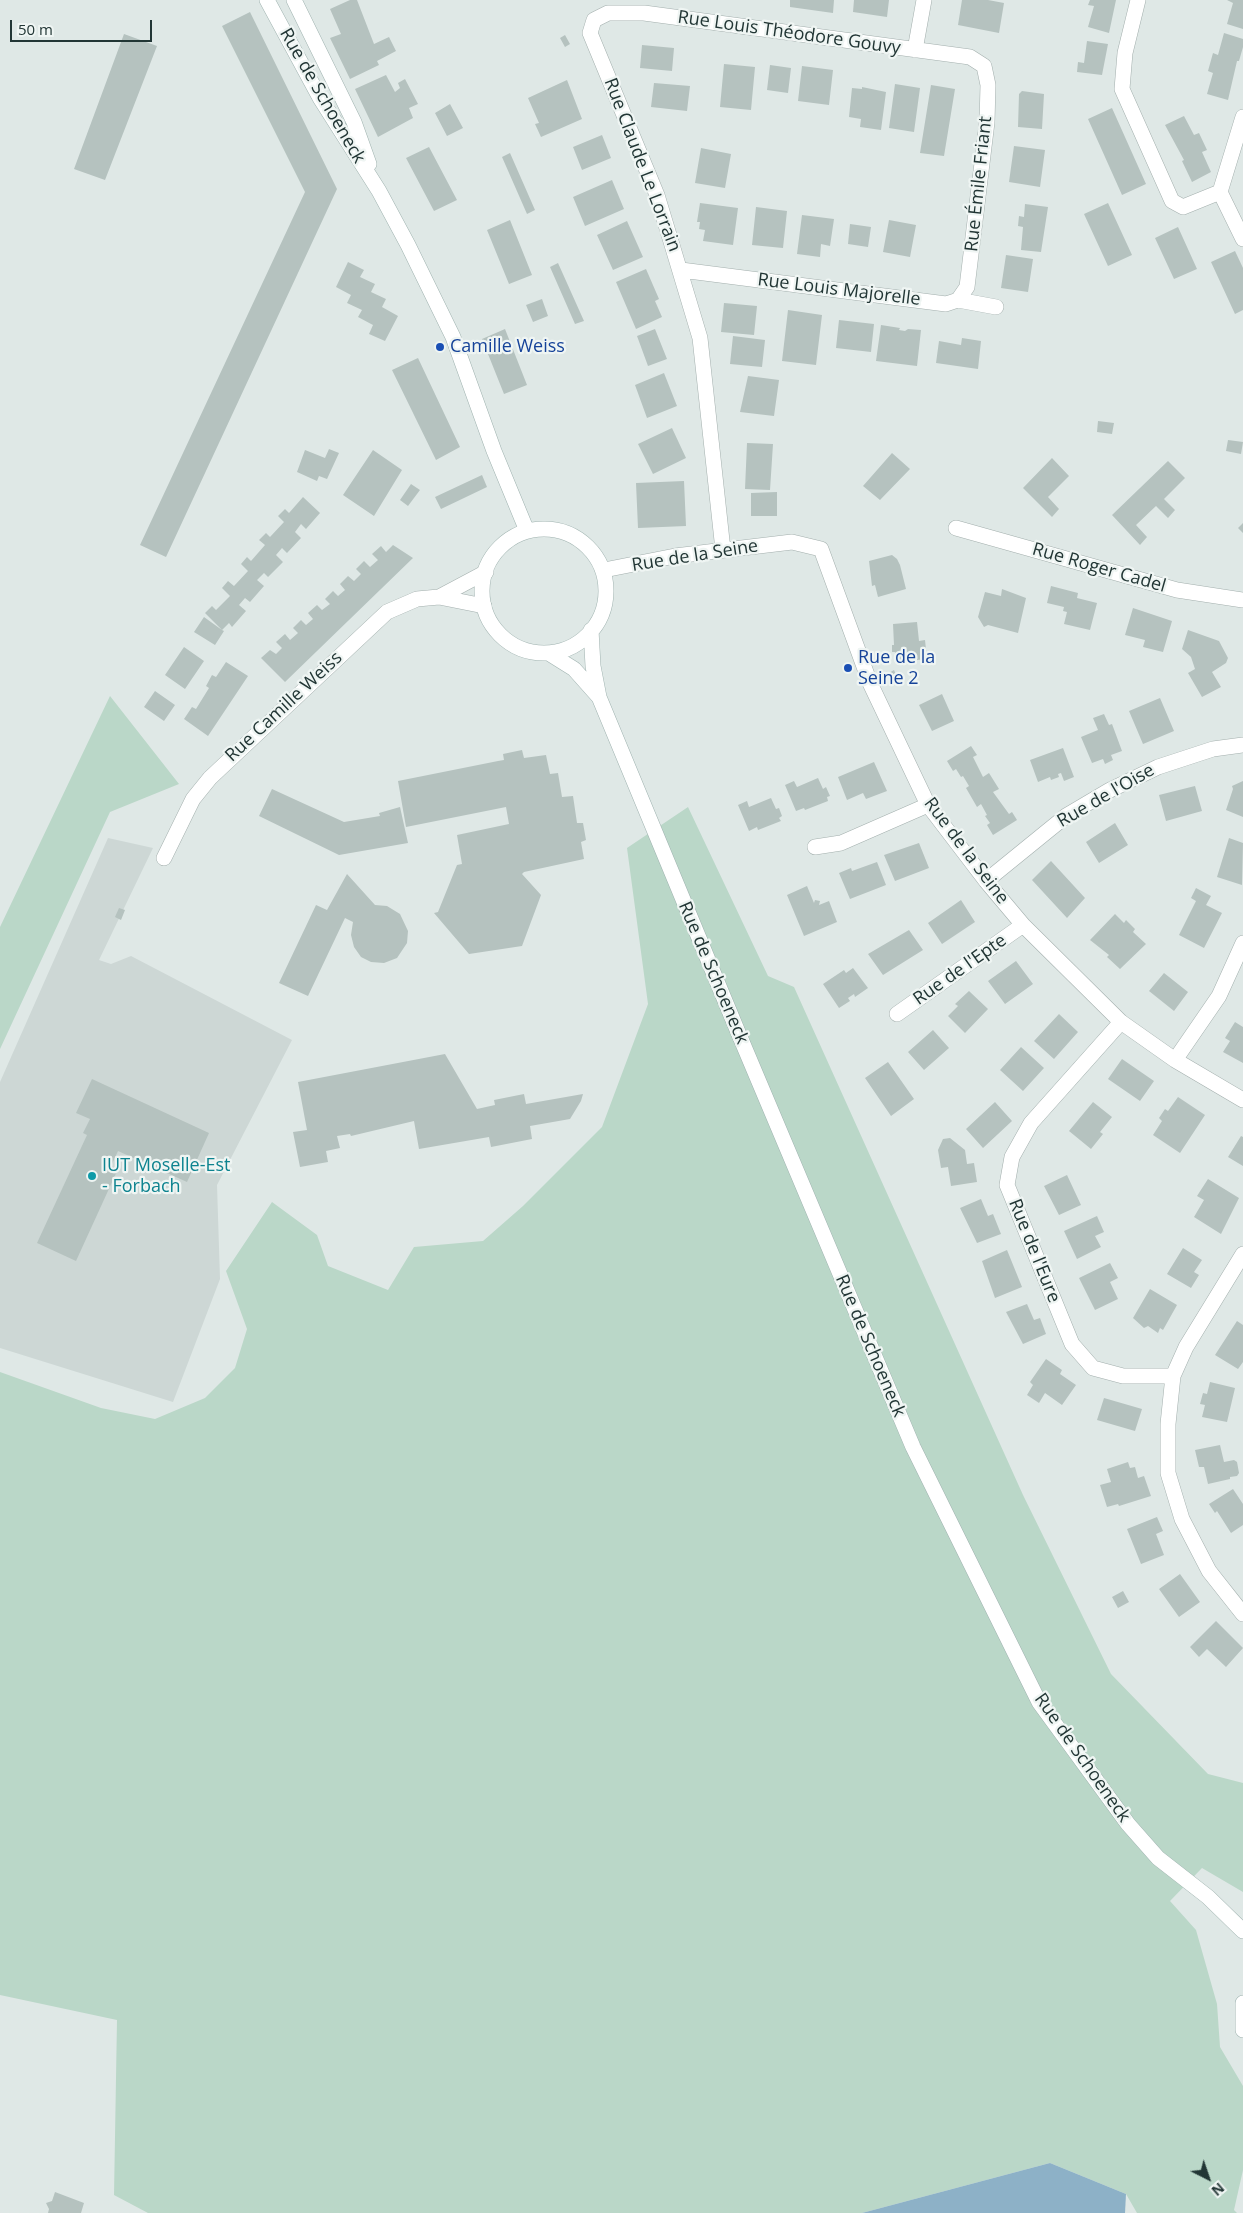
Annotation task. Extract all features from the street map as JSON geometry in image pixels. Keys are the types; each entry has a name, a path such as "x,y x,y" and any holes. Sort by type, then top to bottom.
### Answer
{"street":[{"name":"Rue de Schoeneck","path":"267,0 320,98 378,191 408,245 452,337 494,451 527,530"},
{"name":"Rue de Schoeneck","path":"294,0 354,122 378,191"},
{"path":"915,50 924,0"},
{"path":"1138,0 1125,53 1122,89 1172,202 1183,207 1220,192"},
{"name":"Rue Louis Théodore Gouvy","path":"594,20 608,12 644,13 970,57 984,66"},
{"name":"Rue Claude Le Lorrain","path":"594,20 590,33 657,195 700,338 723,550"},
{"name":"Rue Émile Friant","path":"958,300 967,287 987,122 988,85 984,66"},
{"path":"1243,117 1240,136 1220,192 1243,239"},
{"name":"Rue Louis Majorelle","path":"681,270 946,304 958,300 996,307"},
{"path":"541,527 559,530 586,544 604,570 607,597 597,624 574,646 550,654 532,653 512,645 492,625 484,606 482,595 488,564 498,550 514,536 527,530 541,527"},
{"name":"Rue Roger Cadel","path":"956,528 1177,590 1243,600"},
{"name":"Rue de la Seine","path":"604,570 675,556 792,542 821,549 870,683 928,805 986,881 1023,925 1121,1022 1175,1060 1243,1100"},
{"name":"Rue Camille Weiss","path":"439,597 486,572"},
{"name":"Rue Camille Weiss","path":"164,858 193,798 210,778 313,679 388,612 417,599 439,597 484,606"},
{"name":"Rue de Schoeneck","path":"591,630 593,666 599,697 913,1447 1039,1702 1128,1824 1158,1858 1208,1897 1243,1932"},
{"name":"Rue de Schoeneck","path":"550,654 574,669 599,697"},
{"name":"Rue de l'Oise","path":"986,881 1066,816 1110,790 1158,766 1213,748 1243,745"},
{"path":"815,847 841,843 928,805"},
{"name":"Rue de l'Epte","path":"897,1014 1023,925"},
{"path":"1175,1060 1219,996 1243,943"},
{"name":"Rue de l'Eure","path":"1121,1022 1031,1123 1012,1156 1007,1185 1072,1344 1093,1368 1123,1376 1173,1376"},
{"path":"1243,1254 1186,1347 1173,1376 1168,1424 1168,1473 1182,1519 1209,1571 1243,1614"},
{"path":"1243,2003 1243,2030"}],"shaded area":[{"path":"108,838 153,848 99,960 111,964 131,956 292,1040 217,1185 220,1279 173,1402 0,1348 0,1082"}],"green space":[{"path":"110,696 179,784 110,812 0,1049 0,927"},
{"path":"688,807 768,976 794,987 1023,1495 1111,1674 1208,1774 1243,1783 1243,1892 1202,1868 1170,1901 1196,1930 1217,2004 1220,2047 1243,2086 1243,2170 1234,2210 1237,2213 1137,2213 1126,2194 1050,2163 862,2213 148,2213 114,2195 117,2020 0,1995 0,1372 101,1408 155,1419 205,1398 235,1368 247,1329 226,1271 272,1202 317,1235 328,1266 388,1290 414,1247 483,1241 523,1206 602,1127 648,1004 627,848"}],"water":[{"path":"1050,2163 1126,2194 1125,2213 862,2213"}],"building":[{"path":"350,0 357,0 374,44 389,37 396,51 377,61 379,65 350,79 330,38 341,34 330,9"},
{"path":"790,0 834,0 833,13 790,7"},
{"path":"854,0 889,0 887,17 853,12"},
{"path":"962,0 988,0 1004,3 999,33 958,25"},
{"path":"1090,0 1116,0 1109,33 1088,27 1094,6 1088,5"},
{"path":"1227,0 1243,0 1243,29 1227,24 1233,3"},
{"path":"250,12 337,189 166,557 140,545 305,192 222,26"},
{"path":"1224,33 1243,39 1243,47 1239,61 1237,61 1228,100 1207,94 1213,73 1208,71 1213,53 1218,55"},
{"path":"124,34 157,46 105,180 74,169"},
{"path":"565,35 570,44 565,47 560,38"},
{"path":"1087,41 1108,44 1102,75 1077,72 1078,62 1084,63"},
{"path":"642,45 674,48 672,71 640,68"},
{"path":"724,64 755,67 751,110 720,107"},
{"path":"770,65 791,68 788,93 767,90"},
{"path":"802,66 833,70 829,105 798,101"},
{"path":"386,75 395,92 400,88 398,83 405,79 418,104 409,108 413,118 378,137 355,89"},
{"path":"567,80 582,119 541,137 535,124 539,123 528,98"},
{"path":"654,83 690,86 687,111 651,107"},
{"path":"895,84 920,88 914,132 889,128"},
{"path":"931,85 955,89 944,156 920,153"},
{"path":"862,87 886,92 881,130 860,127 861,119 849,117 852,88 862,89"},
{"path":"1022,91 1044,94 1042,129 1018,127 1019,94"},
{"path":"450,104 463,128 447,136 435,113"},
{"path":"1112,108 1146,184 1122,195 1088,119"},
{"path":"1184,116 1194,135 1199,133 1207,150 1202,152 1211,172 1192,182 1182,161 1184,160 1165,125"},
{"path":"602,135 611,158 582,170 573,147"},
{"path":"1014,146 1045,150 1040,187 1009,182"},
{"path":"429,147 457,200 434,211 406,158"},
{"path":"701,148 731,154 725,188 695,183"},
{"path":"510,153 535,210 527,214 502,157"},
{"path":"612,180 624,209 585,226 573,197"},
{"path":"700,203 738,208 733,245 703,241 705,230 699,229 700,222 697,222"},
{"path":"1108,203 1132,255 1108,266 1084,214"},
{"path":"1025,204 1048,207 1041,252 1021,250 1023,227 1018,226 1019,216 1024,217"},
{"path":"756,207 787,211 783,248 752,245"},
{"path":"802,215 834,219 830,246 821,244 820,257 797,254"},
{"path":"510,220 532,275 509,284 487,230"},
{"path":"889,220 916,225 910,257 883,252"},
{"path":"627,221 643,257 613,270 597,235"},
{"path":"850,224 871,227 868,247 848,244"},
{"path":"1178,227 1197,269 1174,279 1155,238"},
{"path":"1235,251 1243,268 1243,310 1235,314 1211,262"},
{"path":"1006,255 1033,259 1028,292 1001,288"},
{"path":"348,262 364,270 360,277 375,284 371,292 386,299 382,307 398,316 385,341 369,334 373,325 358,317 362,310 347,303 351,295 336,287"},
{"path":"558,263 584,321 575,324 550,267"},
{"path":"646,269 659,299 655,301 662,317 636,329 616,282"},
{"path":"542,299 548,316 533,322 526,305"},
{"path":"724,303 757,306 754,335 721,332"},
{"path":"788,310 822,315 816,365 782,361"},
{"path":"839,320 874,324 871,352 836,348"},
{"path":"881,325 900,328 899,330 905,331 908,329 921,330 917,366 876,361"},
{"path":"505,329 527,385 504,394 482,339"},
{"path":"655,329 667,359 648,366 637,336"},
{"path":"733,336 765,340 762,367 730,364"},
{"path":"962,338 981,341 978,369 936,363 939,341 961,345"},
{"path":"418,358 460,447 436,460 392,370"},
{"path":"664,373 677,406 647,418 635,385"},
{"path":"748,376 779,380 774,416 740,412"},
{"path":"1098,421 1114,423 1112,434 1097,432"},
{"path":"672,428 686,458 653,474 638,444"},
{"path":"1228,440 1243,442 1241,454 1226,451"},
{"path":"747,443 773,444 770,490 745,489"},
{"path":"329,449 339,453 327,479 319,476 317,481 297,472 305,450 325,458"},
{"path":"373,450 402,470 374,516 343,495"},
{"path":"892,453 910,469 880,500 863,486"},
{"path":"1052,458 1069,476 1048,497 1059,509 1052,517 1023,488"},
{"path":"1168,461 1185,478 1164,499 1175,510 1168,518 1156,506 1136,525 1147,537 1140,545 1112,515"},
{"path":"482,475 487,487 441,509 435,497"},
{"path":"684,481 686,526 638,528 636,483"},
{"path":"411,484 420,490 408,506 400,500"},
{"path":"777,492 777,516 751,516 751,493"},
{"path":"303,497 320,513 306,529 301,524 295,532 301,538 287,553 282,548 276,555 283,562 268,577 264,573 257,580 264,586 250,602 245,598 239,605 246,611 232,627 229,623 222,630 205,613 212,606 216,610 230,596 222,588 228,581 234,586 248,571 241,564 247,557 251,561 265,545 259,540 266,533 270,537 284,522 278,516 285,509 289,513"},
{"path":"1243,523 1243,533 1238,528"},
{"path":"393,545 413,558 285,682 261,658 270,650 276,654 282,648 276,642 285,634 290,640 298,633 293,628 301,620 306,625 313,619 308,613 317,605 322,610 330,604 325,599 333,591 338,596 345,590 340,584 348,576 354,581 361,574 356,569 364,561 370,567 378,560 372,554 381,546 386,552"},
{"path":"892,555 900,565 906,589 878,597 875,585 872,586 869,561"},
{"path":"1051,586 1078,593 1077,598 1097,603 1090,630 1064,624 1067,612 1063,611 1064,607 1047,603"},
{"path":"1002,589 1026,598 1018,633 988,625 984,627 978,617 985,592 1001,596"},
{"path":"1133,608 1172,621 1163,652 1143,647 1145,640 1125,635"},
{"path":"204,617 224,631 215,645 194,632"},
{"path":"917,622 919,641 925,640 927,659 896,662 895,652 892,652 892,645 894,645 893,624"},
{"path":"1188,630 1219,641 1228,658 1226,663 1212,672 1221,687 1202,697 1188,673 1195,669 1191,657 1182,649"},
{"path":"184,647 204,661 185,689 165,675"},
{"path":"226,662 248,676 208,736 184,719 192,707 196,709 209,688 206,686 212,675 216,677"},
{"path":"894,670 898,680 893,682 889,673"},
{"path":"155,691 175,705 164,721 144,707"},
{"path":"942,694 954,721 932,731 919,705"},
{"path":"1160,698 1174,731 1143,744 1129,711"},
{"path":"1104,714 1109,725 1112,724 1122,751 1111,755 1113,760 1105,764 1103,759 1092,763 1081,737 1098,730 1093,718"},
{"path":"971,746 977,755 973,757 983,777 989,773 999,789 993,792 1009,814 1012,812 1017,820 993,835 987,825 990,823 985,816 987,815 981,804 977,807 966,788 969,786 963,776 961,777 956,769 953,771 947,761"},
{"path":"1063,748 1074,777 1064,781 1061,773 1058,774 1059,777 1051,780 1050,777 1038,782 1030,760"},
{"path":"522,750 524,758 546,755 550,774 558,773 562,797 573,796 577,823 583,823 586,840 581,842 584,859 524,872 522,874 541,895 522,946 469,954 434,913 438,912 457,865 462,864 457,835 509,824 506,807 406,827 398,781 504,760 503,754"},
{"path":"874,762 887,791 866,799 863,793 847,800 838,777"},
{"path":"818,778 823,789 826,787 830,796 827,797 828,801 805,810 804,808 796,811 785,785 794,781 797,787"},
{"path":"1243,781 1243,817 1226,810 1233,789 1232,786"},
{"path":"1195,786 1202,811 1166,821 1159,795"},
{"path":"272,789 344,822 380,816 379,813 400,807 408,843 339,855 259,816"},
{"path":"771,798 776,809 779,808 782,816 779,818 781,821 758,830 757,827 749,831 738,805 747,801 749,807"},
{"path":"1115,823 1128,845 1099,863 1086,842"},
{"path":"1229,838 1243,843 1242,885 1217,877"},
{"path":"919,843 929,868 895,881 884,855"},
{"path":"1051,861 1085,898 1067,918 1032,880"},
{"path":"877,862 886,885 850,899 839,873 851,868 852,871"},
{"path":"347,874 375,905 387,906 400,914 408,931 407,943 397,958 384,963 371,962 361,957 354,947 351,935 353,922 345,918 308,996 279,983 316,905 327,910"},
{"path":"807,886 814,903 815,900 820,901 819,905 829,901 837,922 804,936 787,895"},
{"path":"1196,888 1211,896 1206,905 1222,913 1204,948 1179,935 1196,901 1191,898"},
{"path":"961,900 975,922 942,944 928,923"},
{"path":"119,908 125,910 121,920 115,917"},
{"path":"1115,914 1124,923 1126,920 1135,929 1133,932 1146,944 1120,969 1107,957 1109,955 1090,940"},
{"path":"909,930 923,950 883,975 868,954"},
{"path":"1016,961 1033,984 1005,1004 988,981"},
{"path":"853,968 868,988 855,997 854,994 848,998 850,1001 839,1008 823,984 844,970 846,973"},
{"path":"1164,973 1188,992 1174,1011 1149,991"},
{"path":"969,991 988,1009 965,1033 948,1016 958,1006 955,1004"},
{"path":"1059,1014 1078,1032 1054,1059 1034,1041"},
{"path":"1235,1022 1243,1027 1243,1063 1223,1052 1230,1041 1225,1038"},
{"path":"933,1030 949,1048 924,1070 908,1052"},
{"path":"1021,1047 1044,1068 1023,1091 1000,1070"},
{"path":"445,1054 477,1109 495,1105 494,1100 524,1094 526,1104 583,1094 581,1101 570,1119 530,1126 532,1139 491,1147 489,1137 419,1149 414,1121 351,1136 350,1134 337,1136 340,1148 326,1151 328,1162 300,1167 293,1132 307,1130 298,1082"},
{"path":"1122,1059 1154,1081 1140,1101 1108,1079"},
{"path":"888,1062 914,1099 891,1116 865,1078"},
{"name":"IUT Moselle-Est - Forbach","path":"92,1079 209,1133 187,1182 118,1151 111,1166 118,1169 76,1261 37,1243 87,1135 83,1133 90,1119 76,1113"},
{"path":"1178,1097 1205,1115 1180,1153 1153,1135 1162,1121 1159,1118 1165,1109 1168,1111"},
{"path":"995,1102 1012,1121 983,1148 966,1129"},
{"path":"1093,1102 1112,1117 1100,1132 1103,1134 1091,1149 1069,1131"},
{"path":"1241,1136 1243,1137 1243,1166 1228,1157"},
{"path":"950,1138 965,1150 967,1164 974,1163 977,1182 951,1186 948,1167 941,1168 938,1150 943,1139"},
{"path":"1067,1175 1081,1205 1059,1215 1044,1186"},
{"path":"1208,1179 1239,1198 1221,1234 1194,1217 1204,1200 1197,1196"},
{"path":"981,1199 988,1216 993,1214 1001,1234 977,1243 960,1208"},
{"path":"1097,1216 1104,1232 1095,1236 1101,1247 1077,1259 1064,1231"},
{"path":"1183,1248 1202,1260 1194,1272 1199,1275 1191,1288 1167,1274"},
{"path":"1007,1250 1022,1287 995,1298 982,1261"},
{"path":"1110,1263 1118,1278 1110,1282 1118,1299 1095,1310 1079,1278"},
{"path":"1150,1289 1177,1305 1163,1330 1160,1328 1158,1333 1148,1326 1144,1328 1133,1318"},
{"path":"1027,1304 1034,1320 1040,1318 1046,1334 1023,1344 1006,1312"},
{"path":"1237,1321 1243,1325 1243,1362 1238,1369 1215,1355"},
{"path":"1046,1359 1062,1370 1060,1374 1076,1385 1062,1405 1045,1393 1039,1403 1027,1395 1033,1385 1030,1382"},
{"path":"1210,1382 1235,1388 1227,1422 1202,1417 1205,1405 1200,1404 1203,1393 1207,1394"},
{"path":"1104,1398 1142,1409 1135,1431 1097,1420"},
{"path":"1220,1445 1224,1462 1234,1460 1237,1462 1239,1473 1237,1476 1230,1477 1230,1479 1208,1484 1204,1467 1199,1467 1195,1450"},
{"path":"1128,1462 1130,1468 1135,1467 1138,1478 1144,1476 1151,1496 1119,1506 1118,1504 1107,1507 1100,1485 1111,1482 1107,1469"},
{"path":"1233,1489 1243,1504 1243,1525 1231,1533 1217,1511 1215,1513 1209,1504"},
{"path":"1157,1517 1163,1531 1156,1534 1164,1555 1141,1564 1127,1529"},
{"path":"1180,1574 1200,1602 1179,1617 1159,1589"},
{"path":"1123,1591 1129,1602 1118,1608 1112,1597"},
{"path":"1216,1621 1243,1648 1226,1667 1207,1649 1199,1657 1190,1647"},
{"path":"55,2192 84,2203 81,2213 48,2213 49,2209 46,2203 52,2201"}],"place":[{"name":"Camille Weiss","path":"440,347"},
{"name":"Rue de la Seine 2","path":"848,668"},
{"name":"IUT Moselle-Est - Forbach","path":"92,1176"}]}
